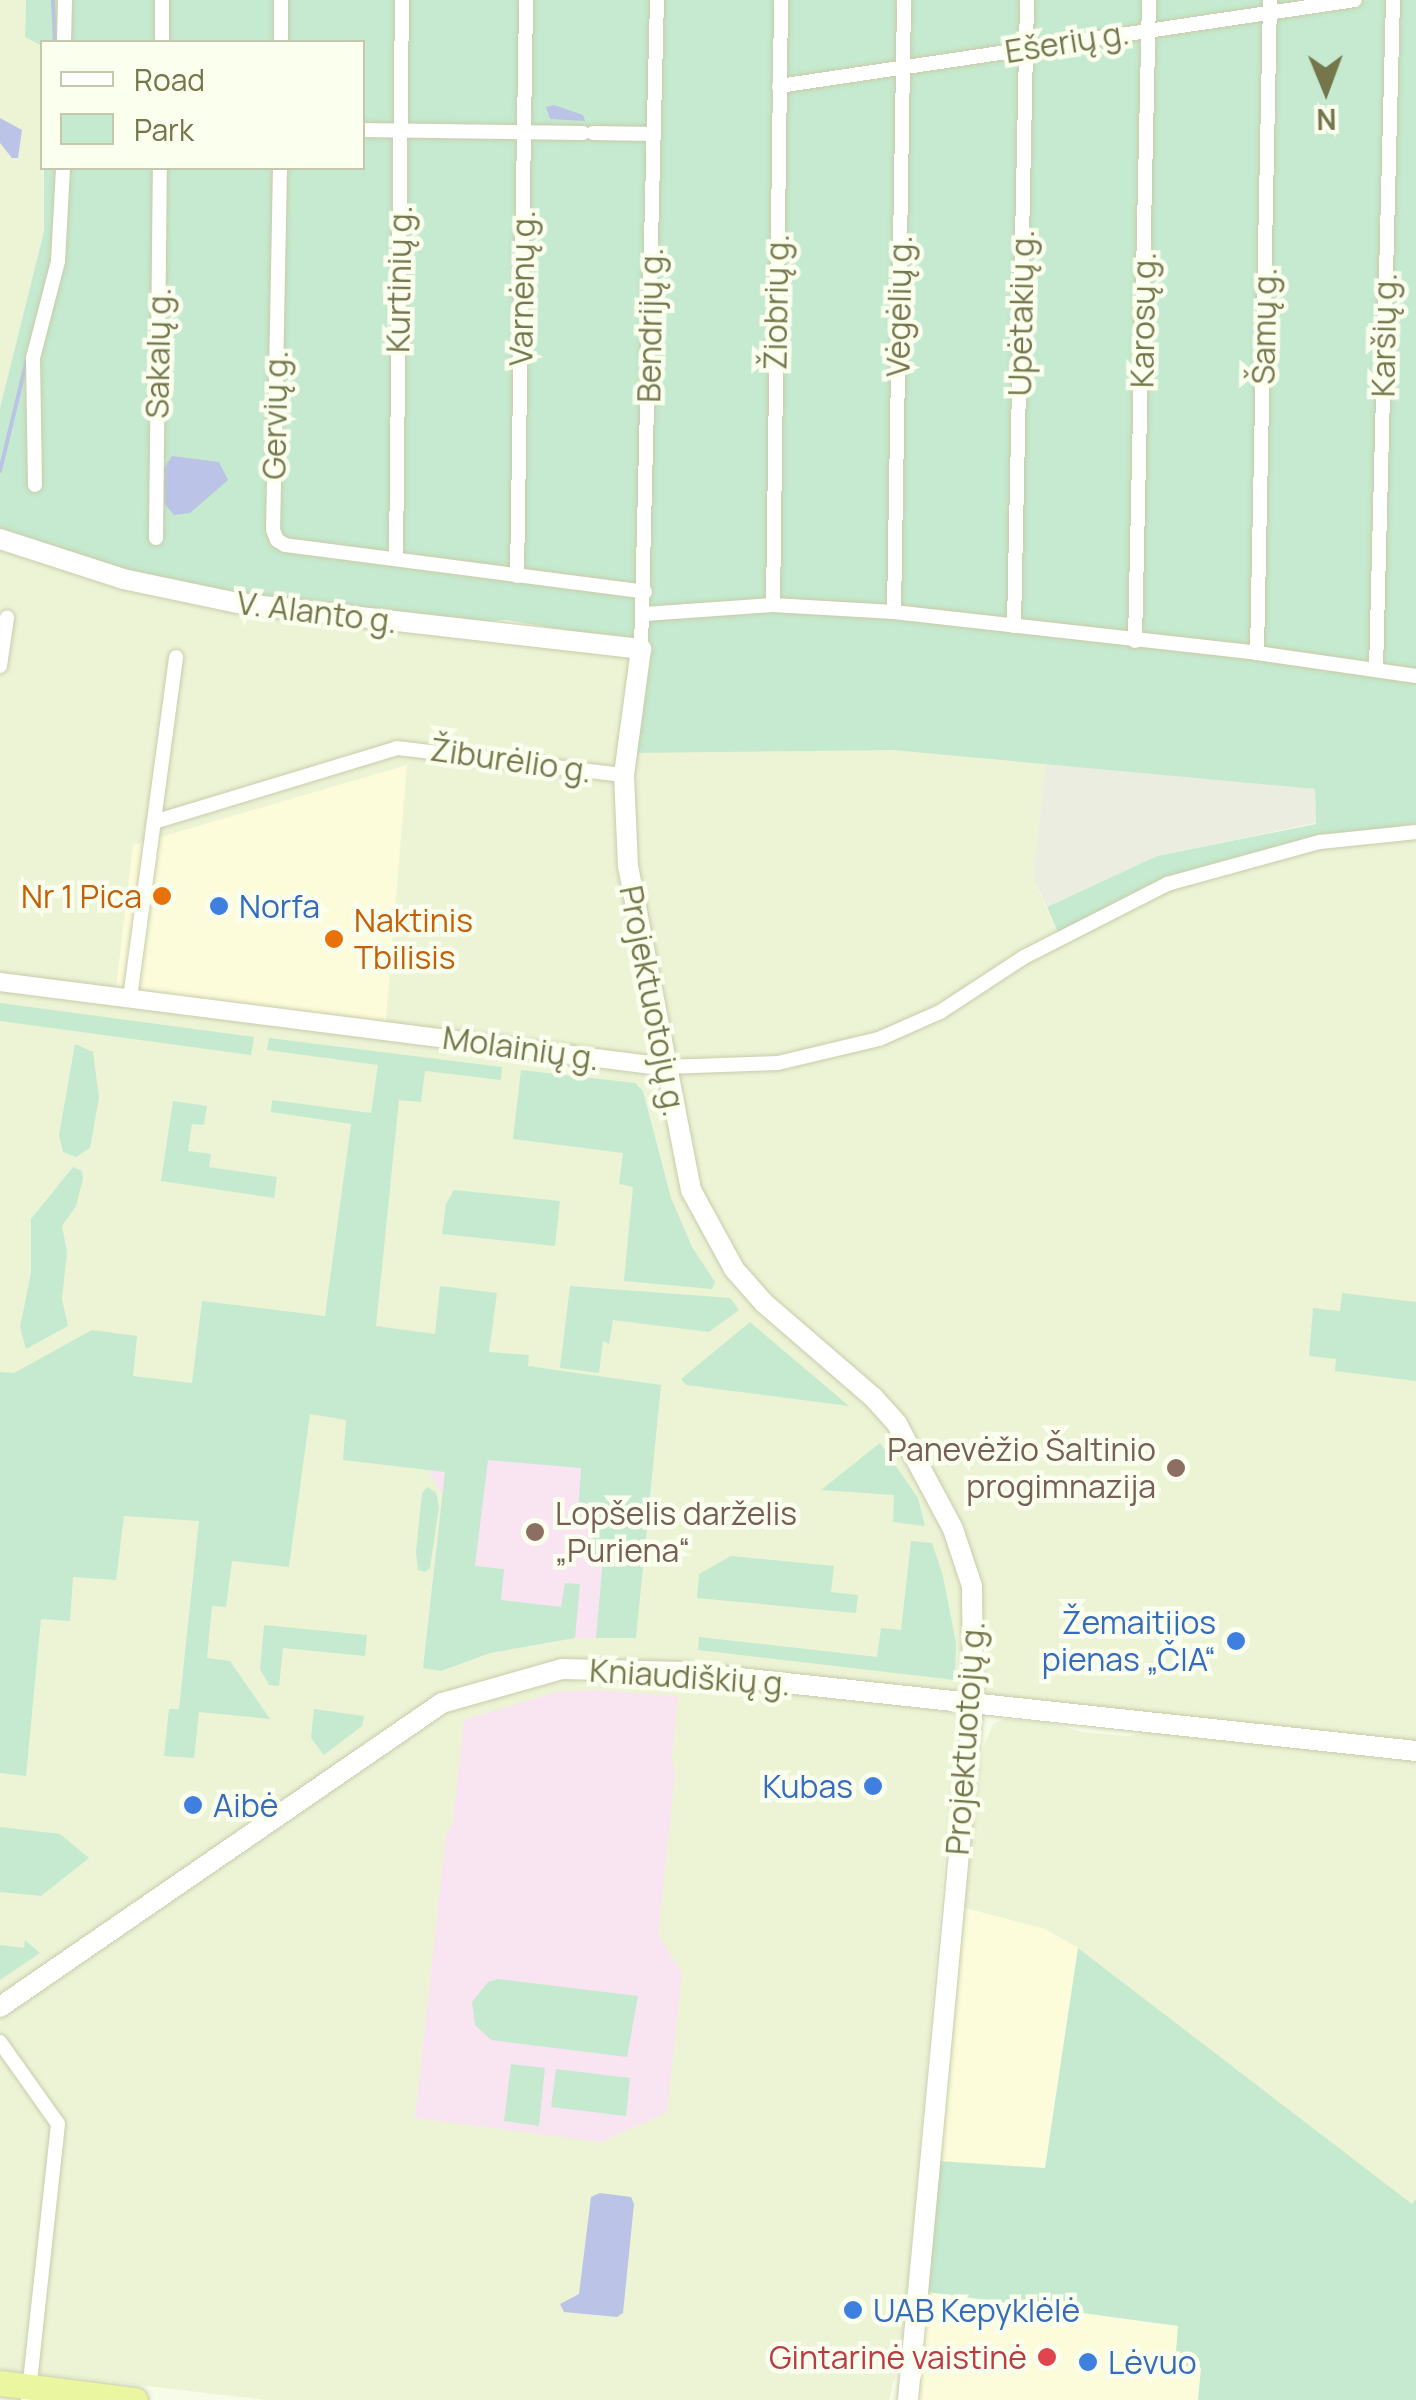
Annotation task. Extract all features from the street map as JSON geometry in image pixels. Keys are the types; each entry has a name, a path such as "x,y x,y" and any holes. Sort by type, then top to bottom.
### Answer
{"highway":[{"path":"0,2383 29,2394 136,2400"}],"main road":[{"name":"V. Alanto g.","path":"0,539 123,579 238,604 641,649"},
{"name":"Projektuotojų g.","path":"641,649 624,775 628,866 691,1190 734,1269 787,1325 873,1398 920,1459 953,1529 972,1586 973,1704 907,2397"},
{"name":"Kniaudiškių g.","path":"0,2007 442,1703 539,1673 603,1668 1416,1751"}],"street":[{"path":"64,40 65,0"},
{"path":"162,0 162,40"},
{"path":"281,40 282,0"},
{"name":"Kurtinių g.","path":"396,559 402,0"},
{"name":"Varnėnų g.","path":"517,576 526,0"},
{"name":"Bendrijų g.","path":"641,649 645,614 656,0"},
{"name":"Žiobrių g.","path":"772,605 781,0"},
{"name":"Vėgėlių g.","path":"894,612 904,0"},
{"name":"Upėtakių g.","path":"1014,626 1027,0"},
{"name":"Karosų g.","path":"1135,640 1150,0"},
{"name":"Ešerių g.","path":"780,86 1149,30 1270,5 1355,0"},
{"name":"Karšių g.","path":"1376,670 1392,0"},
{"name":"Šamų g.","path":"1257,653 1270,5"},
{"path":"365,130 654,134"},
{"path":"35,485 37,383 33,358 60,250 63,170"},
{"name":"Sakalų g.","path":"156,538 160,170"},
{"name":"Gervių g.","path":"280,170 273,530 285,545 645,592"},
{"path":"645,614 772,605 894,612 1257,653 1416,676"},
{"path":"0,666 7,618"},
{"path":"130,998 176,656"},
{"name":"Žiburėlio g.","path":"154,822 283,780 414,747 624,775"},
{"name":"Molainių g.","path":"0,982 666,1067 778,1063 879,1039 940,1012 1060,937 1167,884 1320,842 1416,832"},
{"path":"0,2042 58,2124 29,2394"}],"shaded area":[{"path":"0,0 26,0 25,37 40,45 44,231 0,408"},
{"path":"0,546 613,645 892,750 1046,761 1033,879 1060,937 1140,897 1301,839 1416,824 1416,1741 959,1693 902,2350 889,2400 266,2400 0,2369"},
{"path":"1046,761 1315,789 1316,823 1157,856 1047,907 1033,879"},
{"path":"407,765 385,1030 115,996 133,845"},
{"path":"414,1443 617,1450 600,1638 575,1638 490,1653 441,1671 423,1668 442,1495"},
{"path":"595,1690 678,1696 672,1757 675,1775 658,1934 682,1973 667,2112 601,2142 415,2118 446,1835 453,1822 464,1720 557,1692"},
{"path":"1004,1719 1051,1723 1082,1732 1127,1736 1155,1732 1416,1759 1416,2199 1412,2205 1078,1948 1045,1929 961,1907 983,1748 993,1724"},
{"path":"961,1907 1045,1929 1078,1948 1045,2169 938,2161"},
{"path":"927,2292 1178,2327 1201,2368 1198,2400 916,2400"}],"green space":[{"path":"26,0 1416,0 1416,824 1302,839 1302,847 1167,884 1060,937 1047,907 1157,856 1316,824 1315,789 892,750 626,753 642,636 619,639 507,620 470,622 233,595 69,556 0,529 0,408 44,231 44,170 365,170 365,40 40,40 40,45 25,37"},
{"path":"0,1003 254,1037 251,1055 0,1021"},
{"path":"269,1038 502,1067 501,1080 425,1071 421,1102 399,1100 376,1326 435,1334 440,1286 497,1293 489,1352 529,1355 528,1366 661,1385 636,1638 596,1638 603,1558 590,1556 595,1517 578,1515 581,1468 488,1460 475,1566 504,1569 501,1600 561,1607 565,1583 580,1584 575,1638 490,1653 441,1671 423,1668 445,1472 343,1460 346,1420 310,1414 289,1567 232,1561 226,1607 212,1606 207,1658 230,1661 270,1719 199,1712 194,1758 164,1756 169,1709 179,1709 199,1521 124,1516 116,1580 73,1577 70,1621 41,1619 26,1776 0,1773 0,1372 14,1373 92,1330 137,1336 133,1376 192,1383 202,1301 325,1316 351,1124 271,1112 272,1100 371,1113 378,1065 267,1050"},
{"path":"75,1044 93,1052 99,1098 90,1148 76,1157 63,1152 59,1135"},
{"path":"521,1070 635,1083 643,1091 671,1198 692,1247 715,1282 712,1289 624,1281 633,1187 619,1184 623,1153 513,1139"},
{"path":"173,1101 207,1106 204,1125 192,1124 188,1151 211,1154 209,1167 277,1177 274,1198 161,1181"},
{"path":"73,1167 82,1171 83,1179 76,1206 62,1226 67,1252 62,1299 68,1326 26,1349 20,1327 31,1273 31,1219"},
{"path":"454,1190 560,1201 555,1246 442,1234 446,1204"},
{"path":"570,1286 730,1298 739,1310 709,1332 613,1320 609,1344 603,1341 599,1373 560,1368"},
{"path":"1342,1293 1416,1302 1416,1381 1335,1371 1336,1359 1309,1356 1313,1308 1340,1311"},
{"path":"750,1322 849,1406 686,1385 681,1379"},
{"path":"880,1443 918,1498 925,1526 893,1522 894,1495 821,1490"},
{"path":"427,1487 436,1492 439,1507 430,1568 425,1572 418,1570 416,1552 422,1493"},
{"path":"911,1541 932,1543 943,1576 956,1643 955,1680 698,1650 699,1637 877,1657 881,1628 901,1630"},
{"path":"731,1556 834,1566 831,1592 858,1595 856,1613 697,1598 699,1574"},
{"path":"264,1625 367,1635 365,1656 283,1648 279,1686 269,1685 260,1669"},
{"path":"314,1709 364,1716 362,1726 324,1755 311,1738"},
{"path":"0,1827 60,1834 89,1858 41,1896 0,1892"},
{"path":"25,1940 40,1953 0,1980 0,1945 24,1948"},
{"path":"1078,1948 1412,2204 1416,2199 1416,2400 1198,2400 1201,2368 1175,2365 1178,2326 927,2292 938,2161 1045,2168"},
{"path":"497,1979 638,1996 627,2057 491,2040 475,2025 472,2002 488,1982"},
{"path":"511,2064 545,2068 539,2126 504,2121"},
{"path":"556,2069 630,2078 626,2116 551,2107"}],"water":[{"path":"554,105 583,115 585,121 550,119 546,107"},
{"path":"0,118 22,130 18,158 12,158 0,143"},
{"path":"172,456 219,462 228,480 190,513 174,515 164,503 164,468"},
{"path":"600,2193 631,2197 634,2204 623,2313 617,2317 564,2312 560,2304 579,2294 591,2197"}],"waterway":[{"path":"53,0 55,40"},
{"path":"0,471 27,359"}],"place":[{"name":"Nr 1 Pica","path":"162,896"},
{"name":"Norfa","path":"219,906"},
{"name":"Naktinis Tbilisis","path":"334,939"},
{"name":"Panevėžio Šaltinio progimnazija","path":"1176,1468"},
{"name":"Lopšelis darželis „Puriena“","path":"535,1532"},
{"name":"Žemaitijos pienas „ČIA“","path":"1236,1641"},
{"name":"Kubas","path":"873,1786"},
{"name":"Aibė","path":"193,1805"},
{"name":"UAB Kepyklėlė","path":"853,2310"},
{"name":"Gintarinė vaistinė","path":"1047,2357"},
{"name":"Lėvuo","path":"1088,2362"}]}
